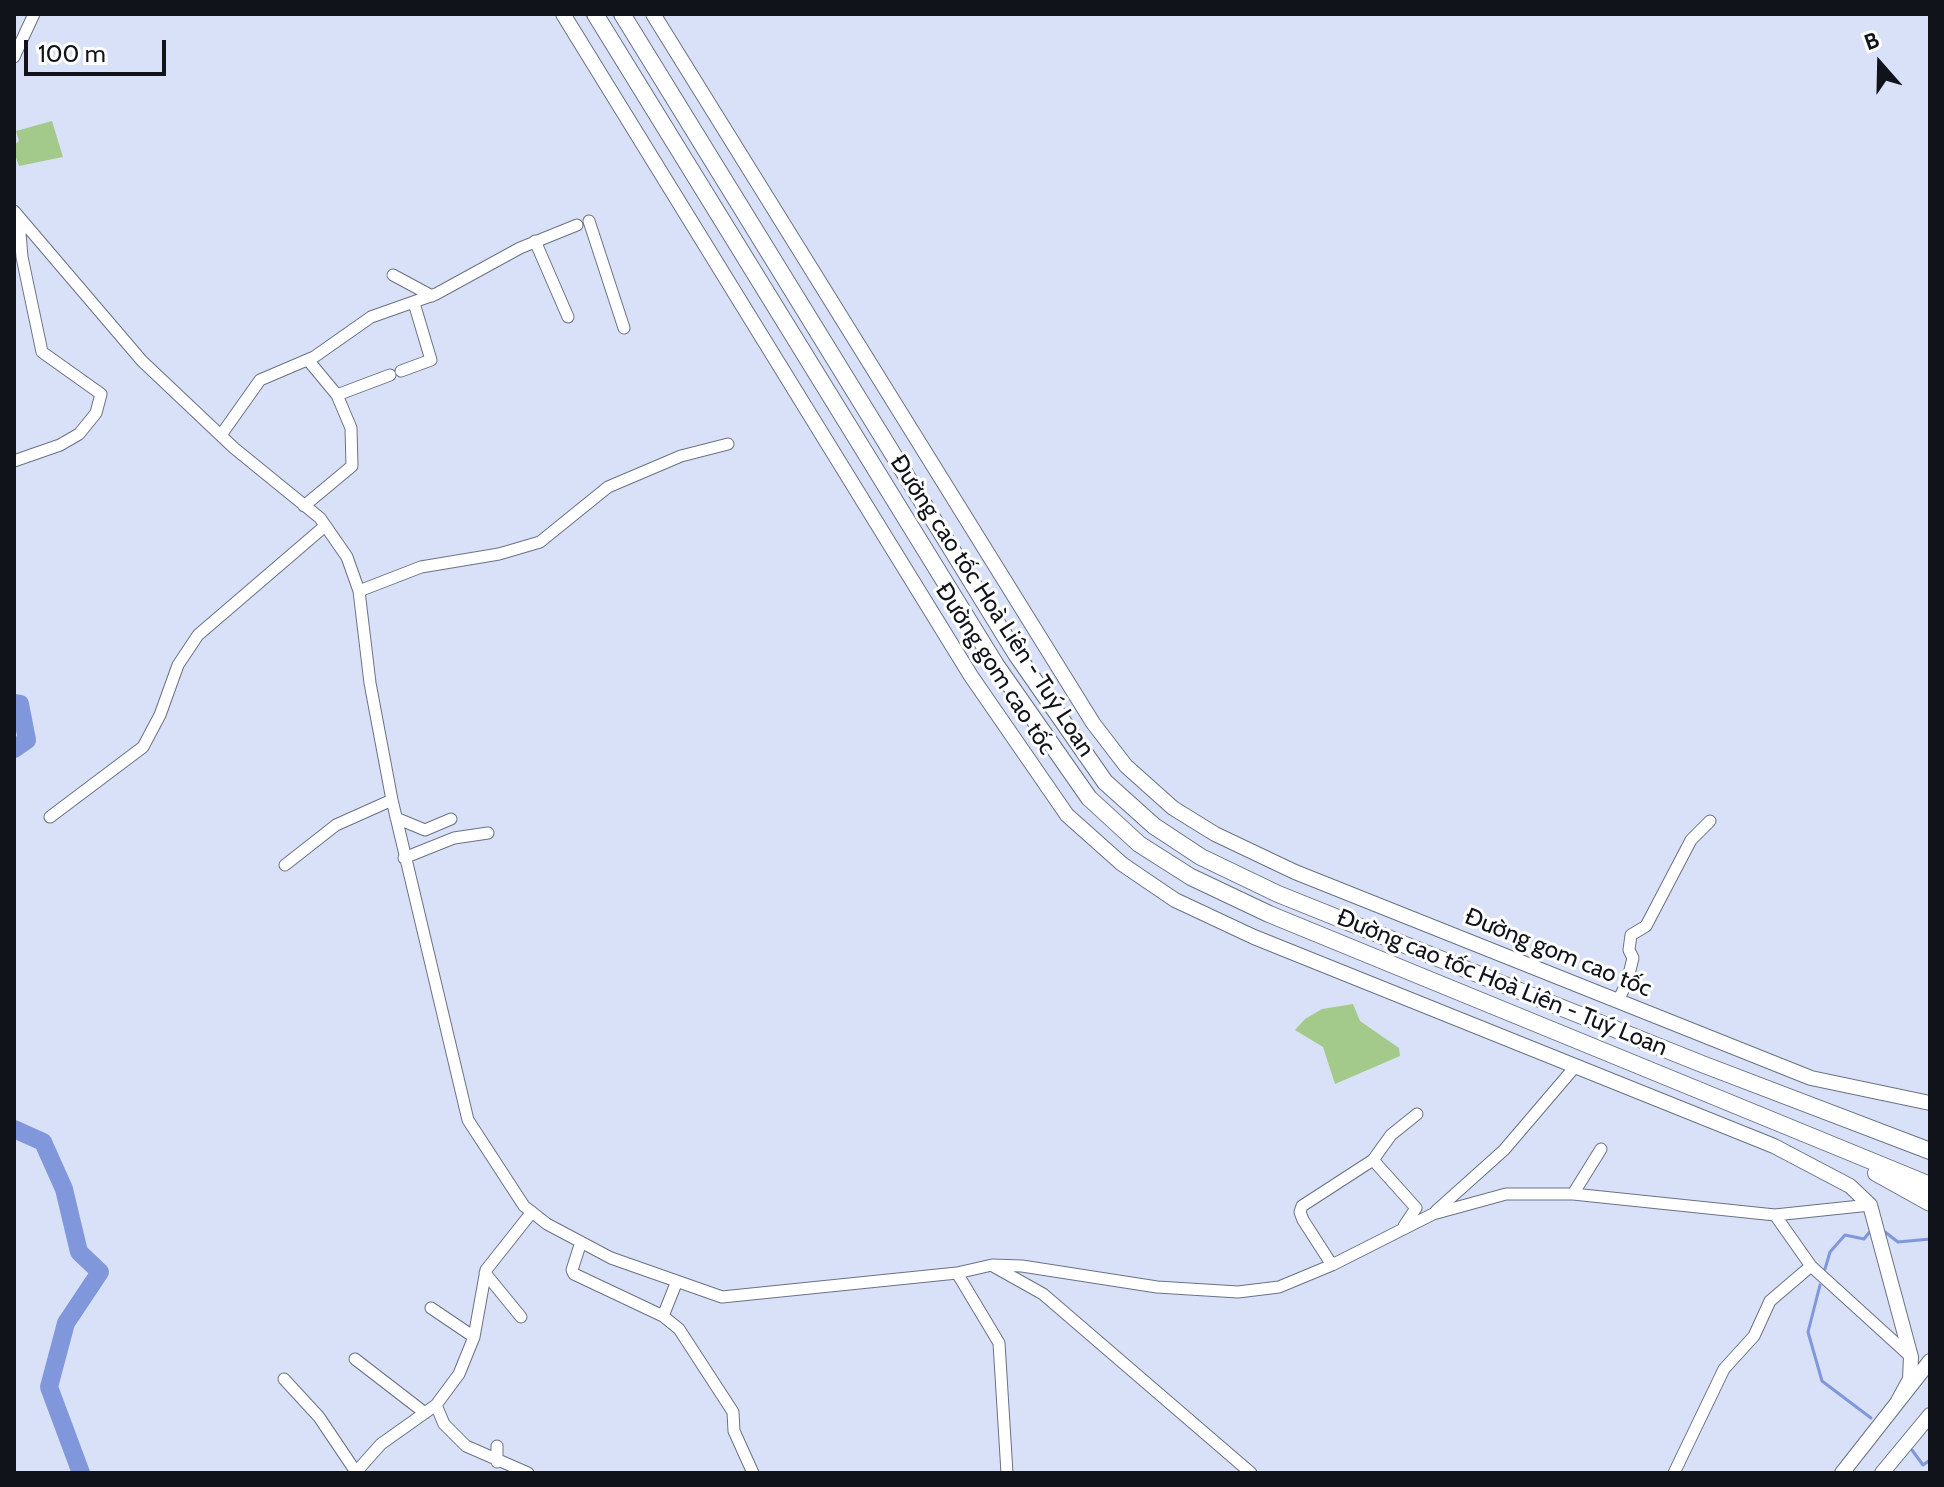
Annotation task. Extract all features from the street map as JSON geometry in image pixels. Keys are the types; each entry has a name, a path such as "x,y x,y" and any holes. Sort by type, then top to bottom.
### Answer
{"highway":[{"name":"Đường cao tốc Hoà Liên - Tuý Loan","path":"595,14 996,665 1089,798 1139,844 1191,877 1269,914 1930,1185"},
{"name":"Đường cao tốc Hoà Liên - Tuý Loan","path":"622,14 1016,654 1105,782 1154,826 1201,857 1278,894 1930,1151"},
{"path":"1539,999 1930,1138"},
{"path":"1601,1048 1883,1176 1930,1203"}],"main road":[{"name":"Đường gom cao tốc","path":"563,14 971,676 1067,815 1122,864 1175,900 1254,937 1774,1146 1850,1186 1870,1205"},
{"name":"Đường gom cao tốc","path":"653,14 1093,723 1126,766 1173,808 1215,834 1295,872 1811,1078 1930,1103"},
{"path":"1870,1205 1911,1357 1910,1379 1898,1401"},
{"path":"1842,1473 1930,1361"},
{"path":"1882,1473 1928,1419"}],"street":[{"path":"14,57 34,14"},
{"path":"16,216 142,361 325,526 347,557 359,591 370,683 404,858 468,1120 500,1173 532,1212 581,1242 611,1258 722,1297 957,1273 992,1265 1157,1287 1238,1292 1279,1287 1332,1265 1433,1214 1506,1194 1573,1194 1775,1215 1870,1205"},
{"path":"16,216 42,352 101,394 96,413 79,434 60,445 16,460"},
{"path":"221,435 260,380 308,360 371,317 432,296 535,241 583,223 624,328"},
{"path":"535,241 568,317"},
{"path":"393,275 432,296"},
{"path":"337,395 431,360 414,303"},
{"path":"304,506 352,466 351,428 337,395 308,360"},
{"path":"359,591 421,567 499,554 540,542 608,487 681,456 728,444"},
{"path":"50,817 143,747 160,715 178,665 198,635 325,526"},
{"path":"285,865 336,825 392,800"},
{"path":"396,818 425,830 451,819"},
{"path":"1618,1001 1633,958 1629,950 1631,935 1646,926 1691,840 1710,821"},
{"path":"404,858 454,838 488,833"},
{"path":"1433,1214 1504,1150 1574,1068"},
{"path":"1332,1265 1300,1212 1320,1193 1373,1160 1391,1135 1417,1114"},
{"path":"1573,1194 1601,1149"},
{"path":"1373,1160 1416,1208 1398,1232"},
{"path":"284,1379 319,1417 356,1472 381,1444 436,1405 459,1374 474,1337 485,1273 532,1212"},
{"path":"1775,1215 1811,1266 1911,1357"},
{"path":"581,1242 572,1270 574,1274 663,1316 679,1329 733,1412 734,1431 753,1473"},
{"path":"992,1265 1043,1294 1245,1471"},
{"path":"1674,1473 1724,1369 1754,1336 1770,1301 1811,1266"},
{"path":"1043,1294 1037,1277 1050,1271"},
{"path":"485,1273 521,1317"},
{"path":"957,1273 999,1343 1007,1473"},
{"path":"663,1316 677,1281"},
{"path":"431,1308 474,1337"},
{"path":"355,1359 425,1413"},
{"path":"436,1405 454,1436 479,1454 528,1473"},
{"path":"497,1446 497,1462"}],"green space":[{"path":"52,121 63,157 19,166 14,152 14,145 19,141 16,131"},
{"path":"1353,1004 1360,1021 1399,1048 1400,1056 1335,1084 1323,1047 1295,1030 1305,1019 1322,1009"}],"waterway":[{"path":"14,703 20,704 27,740 14,749"},
{"path":"14,1129 43,1142 64,1189 79,1252 100,1272 66,1323 49,1387 81,1473"},
{"path":"1825,1269 1830,1252 1845,1235 1864,1239 1872,1229"},
{"path":"1885,1232 1898,1242 1930,1239"},
{"path":"1820,1285 1808,1332 1822,1381 1871,1418"},
{"path":"1912,1450 1923,1465 1930,1460"}]}
